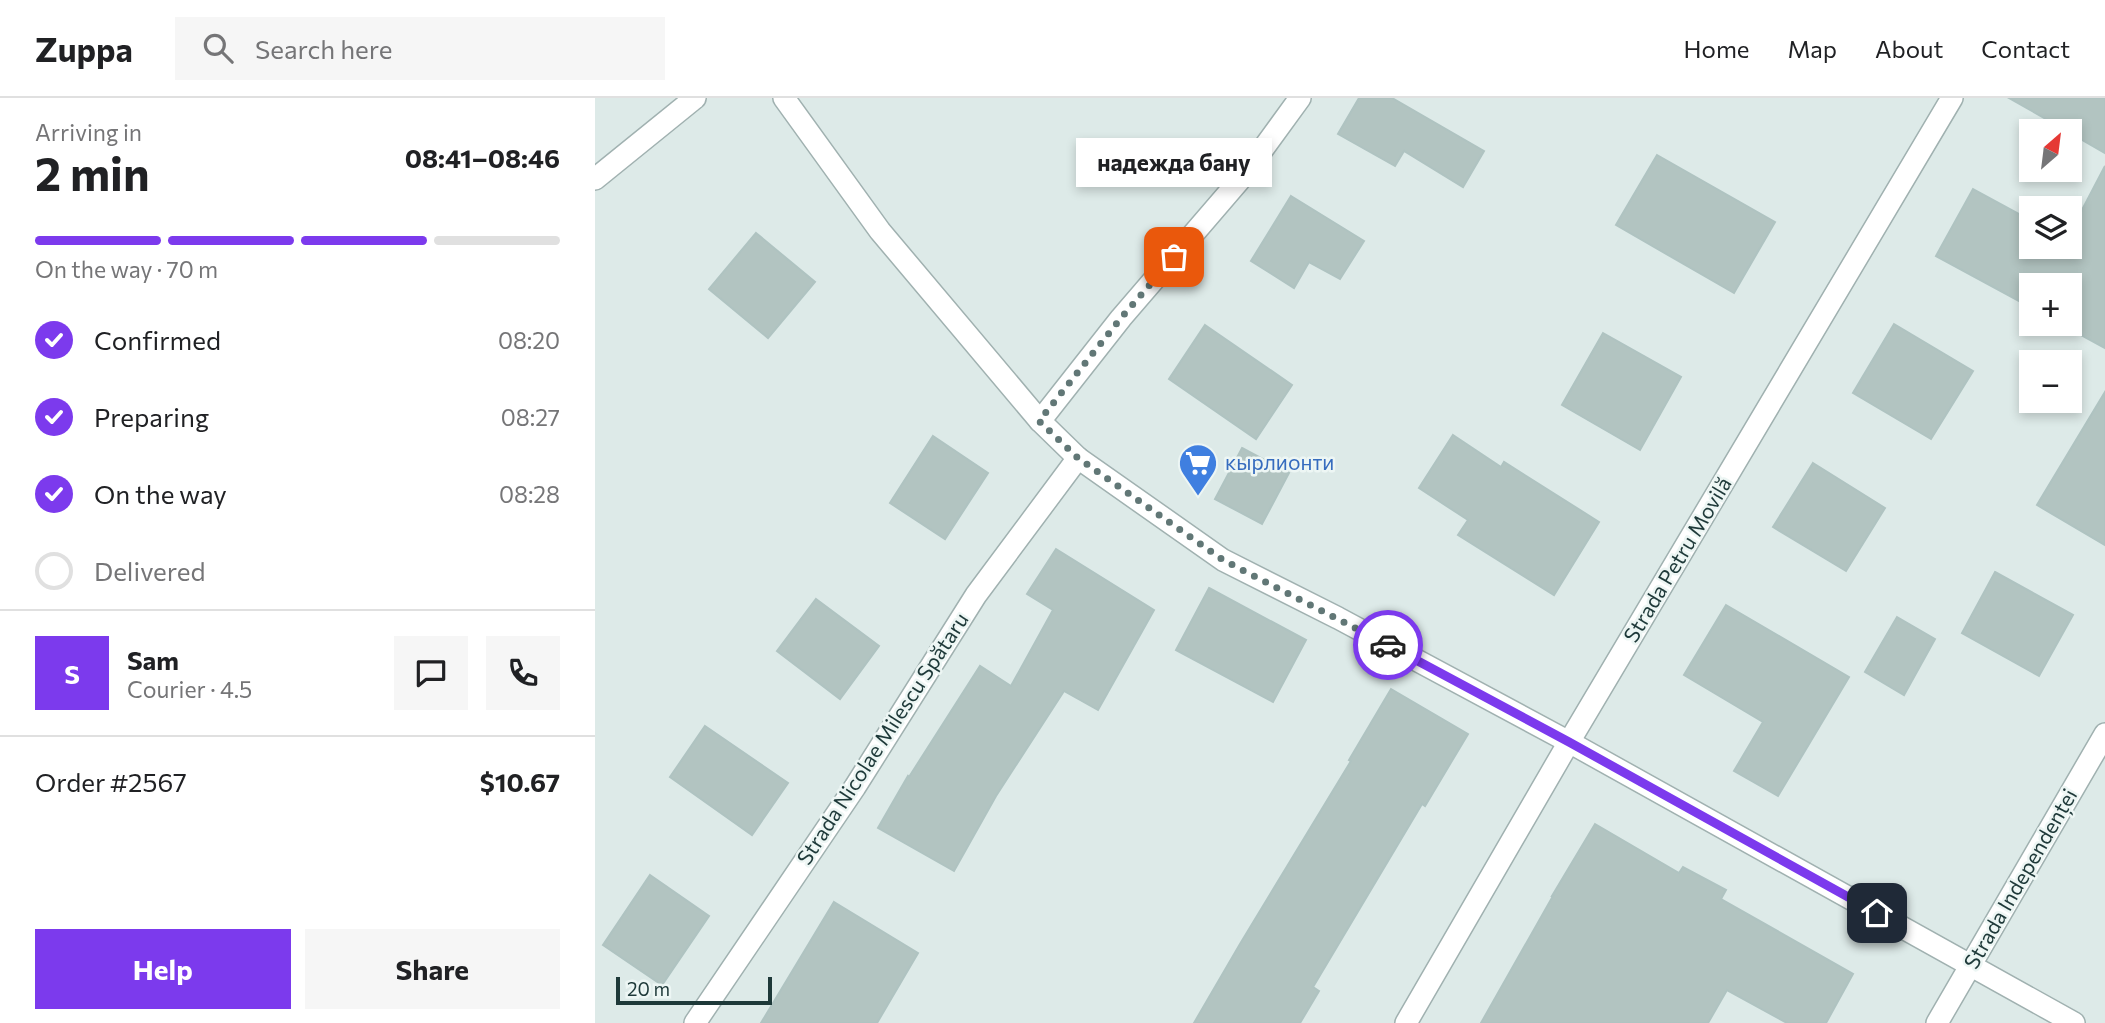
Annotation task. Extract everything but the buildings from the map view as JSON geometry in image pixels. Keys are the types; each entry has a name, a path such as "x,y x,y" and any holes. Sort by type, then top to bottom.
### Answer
{"street":[{"path":"595,179 695,98"},
{"path":"784,98 880,231 1039,421 1078,458 1223,560 1338,618 1569,742 2074,1023"},
{"path":"1039,421 1121,318 1244,175 1300,98"},
{"name":"Strada Petru Movilă","path":"1406,1023 1569,742 1952,98"},
{"name":"Strada Nicolae Milescu Spătaru","path":"695,1023 855,787 976,595 1078,458"},
{"name":"Strada Independenței","path":"1937,1023 2105,734"}],"way so far":[{"path":"1174,257 1121,318 1039,421 1078,458 1223,560 1388,645"}],"place":[{"name":"надежда бану","path":"1174,257"},
{"name":"кырлионти","path":"1198,497"}],"route":[{"path":"1388,645 1877,913"}]}
